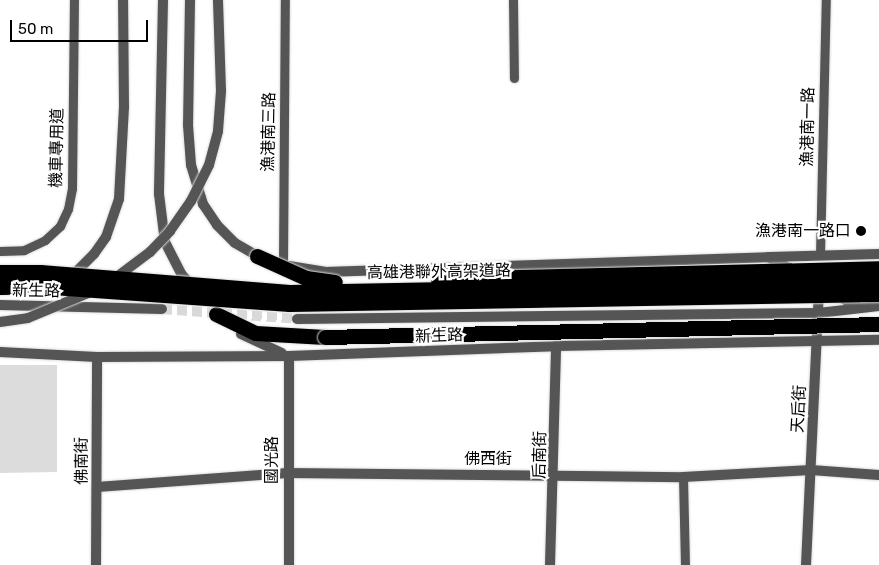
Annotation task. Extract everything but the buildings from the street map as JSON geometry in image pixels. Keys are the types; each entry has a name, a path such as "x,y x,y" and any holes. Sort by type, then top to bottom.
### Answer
{"highway":[{"path":"257,256 306,278 324,282 879,268"},
{"name":"高雄港聯外高架道路","path":"0,272 40,272 289,292 879,281"},
{"name":"高雄港聯外高架道路","path":"0,287 40,286 289,304 879,294"},
{"path":"216,314 255,333 325,336 879,324"}],"street":[{"path":"0,293 43,289 63,282 80,270 94,254 114,220 120,199 124,107 123,0"},
{"path":"162,0 159,194 165,242 181,274 216,314 262,346 288,356"},
{"path":"190,0 188,125 191,164 203,204 217,225 235,243 257,256 283,265 325,272 879,254"},
{"path":"0,322 28,318 93,291 150,252 181,216 209,166 218,130 222,91 218,0"},
{"name":"天后街","path":"806,565 820,255"},
{"name":"新生路","path":"768,257 857,306"},
{"name":"新生路","path":"0,305 162,309"},
{"name":"新生路","path":"297,319 818,312 857,306 879,306"},
{"name":"新生路","path":"0,352 97,357 288,356 556,346 879,340"},
{"name":"后南街","path":"550,565 555,474 556,346"},
{"name":"國光路","path":"288,356 287,473 289,565"},
{"name":"佛南街","path":"96,565 97,357"},
{"name":"佛西街","path":"96,487 287,473 555,474 683,477 811,470 879,476"}],"lane":[{"name":"機車專用道","path":"0,251 24,250 45,240 60,226 68,208 72,188 74,0"},
{"path":"280,0 286,11"},
{"name":"漁港南三路","path":"283,265 286,0"},
{"path":"513,0 514,78"},
{"name":"漁港南一路","path":"820,255 826,0"},
{"path":"683,477 684,565"}],"shaded area":[{"path":"0,365 57,365 57,472 0,473"}],"tunnel":[{"path":"162,309 297,319"}],"place":[{"name":"漁港南一路口","path":"861,231"}]}
